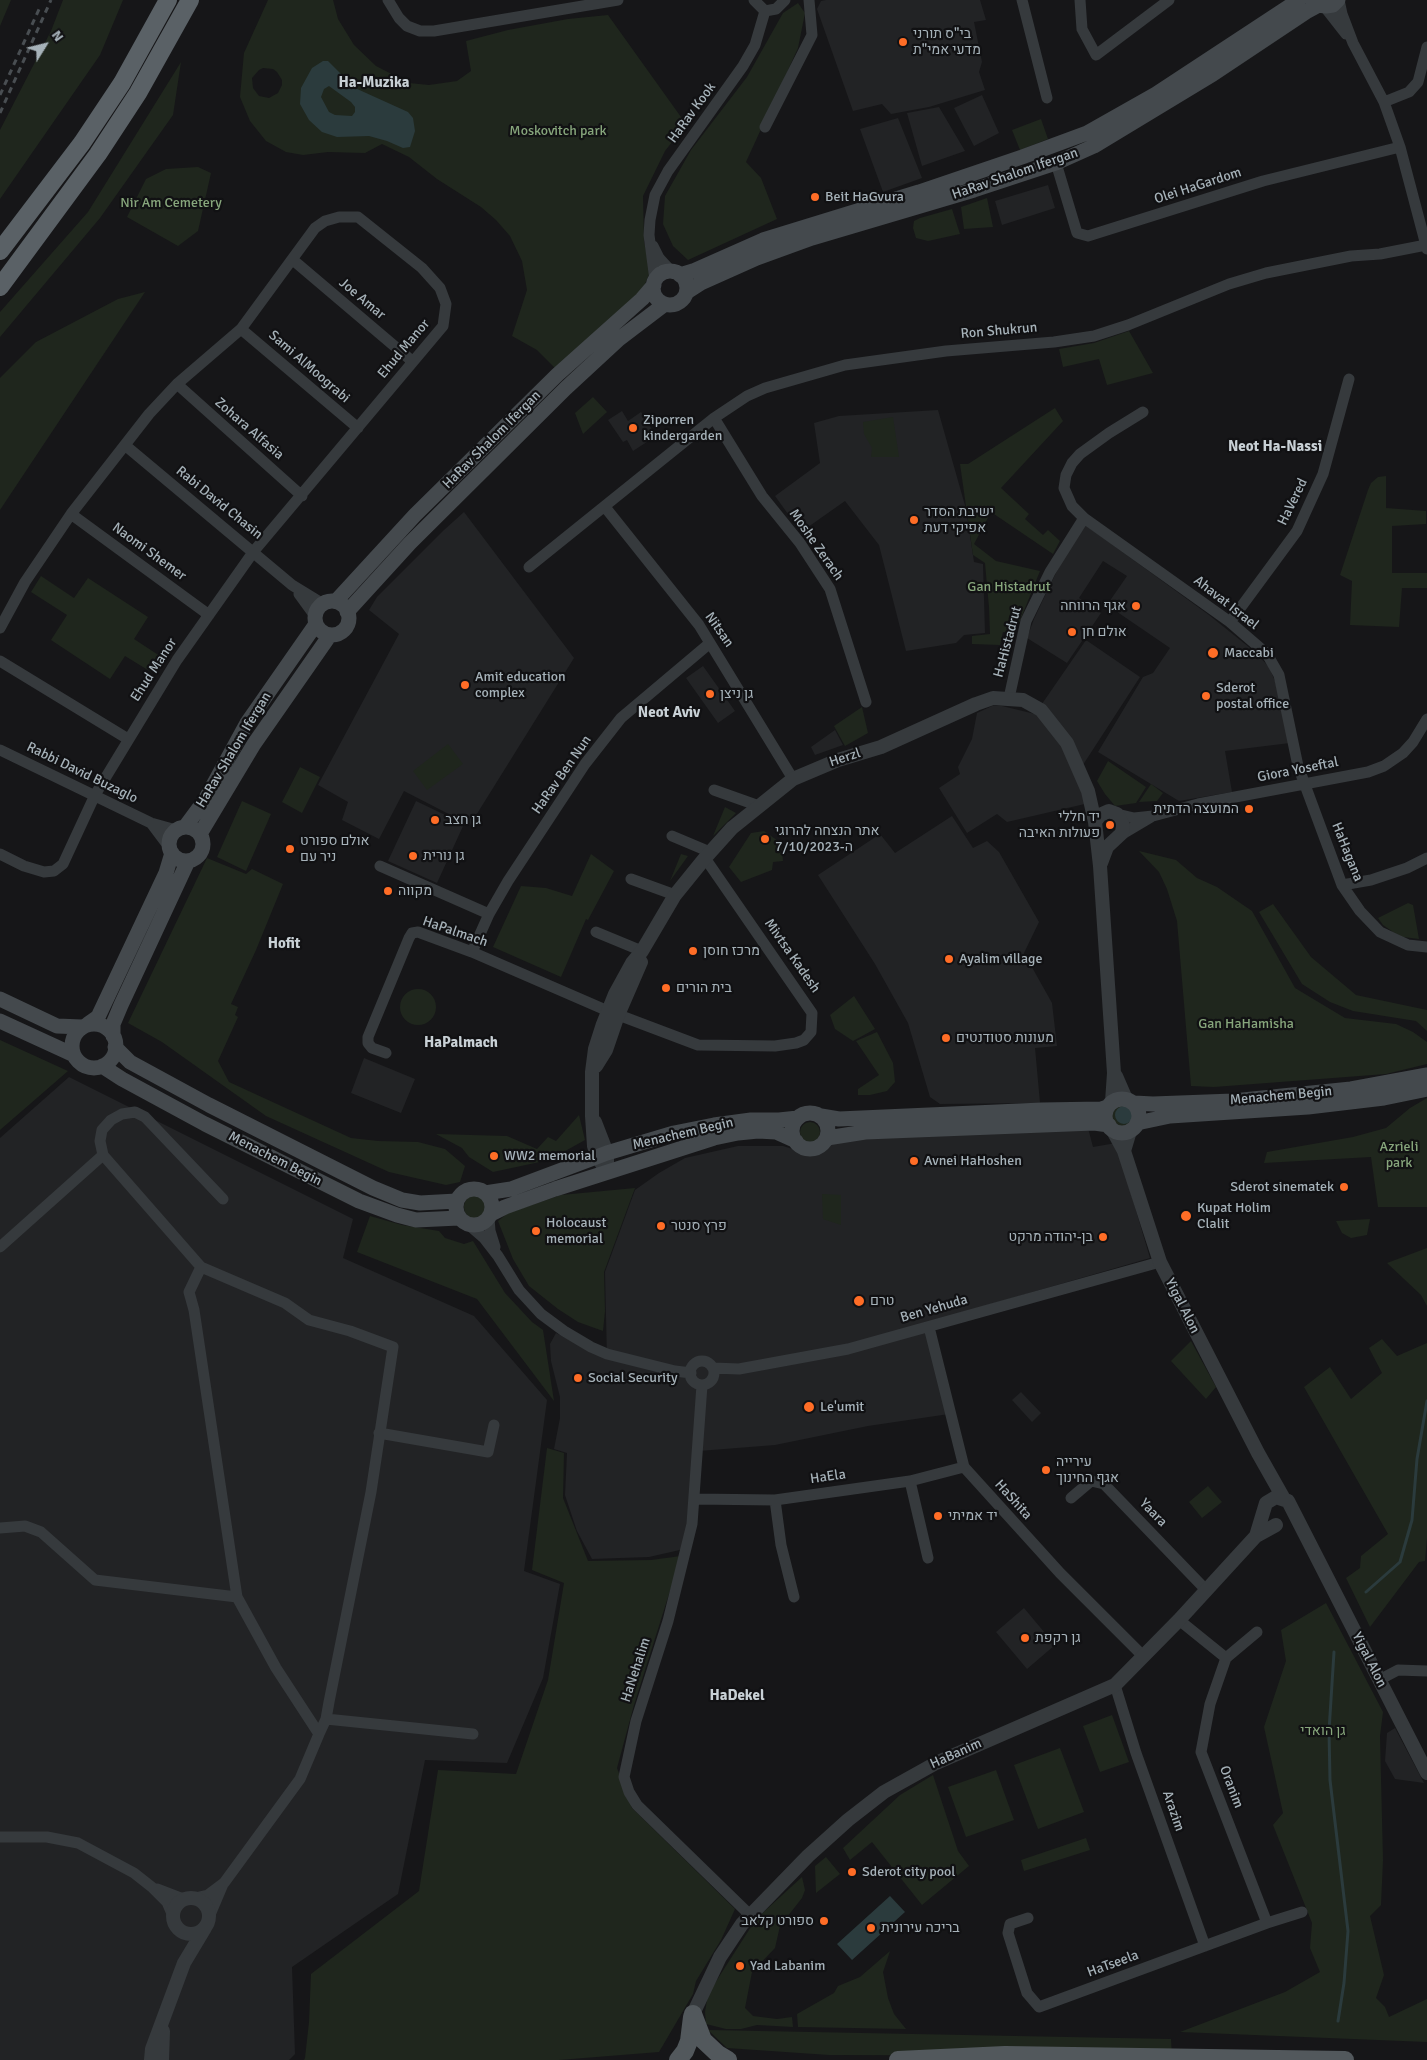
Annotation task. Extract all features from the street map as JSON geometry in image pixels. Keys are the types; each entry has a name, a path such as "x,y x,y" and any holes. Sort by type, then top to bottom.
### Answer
{"highway":[{"path":"0,251 82,144 122,83 168,0"},
{"path":"0,287 98,154 138,93 190,0"}],"main road":[{"name":"HaRav Shalom Ifergan","path":"676,273 693,271 764,240 919,192 1087,133 1156,94 1299,0"},
{"name":"HaRav Shalom Ifergan","path":"687,292 711,278 781,249 974,190 1056,163 1094,146 1134,123 1326,2"},
{"path":"676,273 687,284 687,292 678,303 665,304 655,296 654,283 660,274 676,273"},
{"name":"HaRav Shalom Ifergan","path":"180,828 205,800 247,723 323,611 415,515 557,375 642,299 654,283"},
{"name":"HaRav Shalom Ifergan","path":"200,834 254,744 330,635 340,633 344,628 348,619 347,612 410,543 566,388 619,339 665,304"},
{"path":"330,635 322,632 323,611 347,612"},
{"path":"170,850 179,860 188,861 196,858 202,850 200,834 194,829 180,828 170,836 166,874 98,1017 85,1026 74,1038 74,1054 80,1064 85,1067 97,1068 109,1060 114,1041 113,1024 188,861"},
{"path":"0,999 57,1026 85,1026 94,1024 105,1027 114,1041"},
{"path":"0,1021 74,1054"},
{"name":"Menachem Begin","path":"114,1041 130,1062 209,1105 364,1184 402,1200 420,1203 457,1201"},
{"name":"Menachem Begin","path":"102,1066 122,1079 205,1124 359,1201 416,1220 464,1221"},
{"name":"Menachem Begin","path":"821,1116 839,1118 1101,1109 1120,1103 1153,1104 1233,1101 1351,1089 1427,1075"},
{"name":"Menachem Begin","path":"1134,1127 1170,1116 1308,1107 1384,1098 1427,1089"},
{"path":"827,1138 865,1132 1094,1123 1120,1132 1134,1127 1139,1112 1120,1103 1105,1118 1110,1127"},
{"path":"808,1113 821,1116 828,1126 827,1138 820,1146 812,1148 803,1147 796,1141 793,1131 798,1118 808,1113"},
{"name":"Menachem Begin","path":"485,1193 511,1189 602,1154 674,1133 751,1120 798,1118"},
{"name":"Menachem Begin","path":"490,1216 505,1207 663,1153 738,1133 776,1132 796,1141"},
{"path":"477,1189 485,1193 492,1202 490,1216 482,1224 464,1221 456,1209 457,1201 462,1194 468,1190 477,1189"},
{"path":"678,2060 685,2052 689,2042 693,2014"},
{"path":"693,2014 703,2040 718,2054 728,2060"},
{"path":"898,2060 1005,2055 1345,2060"}],"street":[{"path":"388,0 399,18 407,26 420,31 434,31 618,0"},
{"path":"754,0 765,11 776,9 785,0"},
{"path":"764,127 812,35 808,0"},
{"path":"1022,0 1047,98"},
{"path":"1080,0 1082,29 1096,55 1169,0"},
{"path":"1326,2 1353,43 1384,102 1400,147 1427,246"},
{"name":"HaRav Kook","path":"654,283 649,235 655,195 662,180 743,66 755,45 765,11"},
{"path":"1384,102 1409,92 1418,82 1427,47"},
{"name":"Olei HaGardom","path":"1056,163 1077,233 1088,236 1263,181 1400,147"},
{"name":"Ehud Manor","path":"0,628 25,582 71,514 126,446 149,414 177,384 241,329 315,228 325,222 348,216 358,217 422,268 440,288 446,304 443,326 254,551 169,671 96,795 63,864 54,871 44,872 35,870 0,854"},
{"path":"649,235 656,254 676,273"},
{"name":"Ron Shukrun","path":"529,567 714,418 746,396 765,388 845,365 946,351 1054,342 1094,336 1128,325 1229,284 1266,273 1351,256 1380,254 1427,246"},
{"name":"Joe Amar","path":"293,260 412,361"},
{"name":"Sami AlMoograbi","path":"241,329 358,428"},
{"name":"HaVered","path":"1230,622 1297,531 1323,474 1349,379"},
{"name":"Zohara Alfasia","path":"177,384 302,496"},
{"name":"Ahavat Israel","path":"1142,412 1124,422 1080,454 1072,463 1066,475 1064,488 1072,506 1084,518 1230,622 1267,654 1279,675 1294,752 1305,784"},
{"name":"Moshe Zerach","path":"714,418 762,496 800,543 830,589 866,702"},
{"name":"Rabi David Chasin","path":"126,446 254,551 323,611"},
{"name":"Nitsan","path":"605,507 699,625 793,779"},
{"name":"Naomi Shemer","path":"71,514 209,615"},
{"name":"HaHistadrut","path":"1009,698 1026,621 1050,572 1084,518"},
{"name":"HaRav Ben Nun","path":"472,952 489,914 554,809 621,718 710,643"},
{"path":"0,661 128,738"},
{"name":"Herzl","path":"607,1172 602,1154 600,1131 592,1116 592,1072 596,1049 613,1013 632,963 642,951 675,895 707,855 732,828 793,779 830,763 881,747 993,698 1022,700 1041,710 1067,743 1088,791 1100,866 1114,1073 1120,1103"},
{"name":"Giora Yoseftal","path":"1115,813 1134,818 1153,816 1198,804 1368,772 1384,766 1403,753 1414,742 1427,719"},
{"name":"Rabbi David Buzaglo","path":"0,750 151,823 180,828"},
{"name":"Herzl","path":"1082,775 1097,797 1115,813"},
{"name":"HaHagana","path":"1305,784 1342,885 1360,911 1380,932 1408,945 1427,947"},
{"path":"714,790 759,806"},
{"path":"1104,812 1115,813 1123,825 1117,838 1106,840 1101,838 1095,827 1100,815 1104,812"},
{"name":"Giora Yoseftal","path":"1117,838 1153,816"},
{"name":"Rabbi David Buzaglo","path":"151,823 170,850"},
{"path":"672,836 707,855"},
{"name":"Herzl","path":"1100,866 1107,847 1117,838"},
{"name":"Mivtsa Kadesh","path":"613,1013 698,1045 774,1046 796,1044 804,1040 811,1032 812,1013 707,855"},
{"path":"1342,885 1371,880 1407,868 1427,858"},
{"path":"380,866 489,914"},
{"path":"631,879 675,895"},
{"name":"HaPalmach","path":"386,1054 372,1048 368,1043 368,1037 412,933 418,932 472,952 613,1013"},
{"path":"596,932 642,951"},
{"path":"151,2060 152,2049 184,1963 207,1922 224,1883 300,1779 326,1719 371,1492 393,1348 350,1331 309,1320 285,1303 201,1267 103,1155 100,1141 102,1130 111,1120 122,1114 136,1112 145,1118 223,1200"},
{"name":"Yigal Alon","path":"1110,1127 1124,1151 1160,1262 1258,1453 1311,1547 1427,1773"},
{"path":"1124,1151 1134,1127"},
{"path":"0,1247 103,1155"},
{"path":"490,1216 490,1231 498,1256"},
{"path":"464,1221 484,1238 498,1256 519,1290 541,1314 570,1335 607,1354 690,1373"},
{"name":"Ben Yehuda","path":"713,1368 739,1369 848,1349 1160,1262"},
{"path":"201,1267 189,1292 194,1310 237,1596 276,1668 319,1734"},
{"name":"HaShita","path":"929,1327 964,1467 1060,1573 1143,1656"},
{"path":"700,1362 707,1362 714,1372 713,1379 702,1385 695,1383 690,1373 694,1366 700,1362"},
{"name":"HaNehalim","path":"702,1385 692,1524 668,1621 636,1721 624,1777 629,1792 637,1804 751,1916"},
{"path":"379,1433 488,1452 494,1424"},
{"name":"Yigal Alon","path":"1258,1453 1264,1475 1265,1508"},
{"name":"HaEla","path":"695,1499 776,1500 910,1481 964,1467"},
{"path":"910,1481 928,1558"},
{"name":"Yaara","path":"1071,1498 1092,1481 1104,1484 1207,1591"},
{"path":"1276,1497 1288,1505 1289,1520 1279,1524 1268,1521 1265,1508 1276,1497"},
{"path":"776,1500 781,1545 794,1597"},
{"name":"HaBanim","path":"1256,1536 1265,1508"},
{"name":"Yigal Alon","path":"1279,1524 1311,1547"},
{"name":"HaBanim","path":"693,2014 720,1957 742,1924 808,1856 848,1820 884,1792 936,1763 1115,1684 1207,1591 1256,1536 1279,1524"},
{"path":"0,1528 25,1526 41,1532 95,1580 237,1596"},
{"path":"1179,1620 1226,1658 1257,1632"},
{"name":"Oranim","path":"1226,1658 1210,1704 1201,1752 1267,1923"},
{"path":"1379,1680 1398,1670 1427,1671"},
{"name":"Arazim","path":"1115,1684 1136,1753 1205,1946"},
{"path":"326,1719 473,1734"},
{"path":"0,1837 47,1837 78,1843 134,1874 153,1888 167,1902 184,1942 184,1963"},
{"path":"173,1916 176,1906 189,1899 208,1895 224,1883"},
{"path":"153,1888 206,1905 207,1922"},
{"name":"HaTseela","path":"1028,1918 1010,1924 1008,1933 1027,1993 1039,2007 1267,1923 1302,1912"},
{"path":"179,1930 194,1934 207,1922"},
{"path":"162,2060 164,2015"}],"shaded area":[{"name":"בי\"ס תורני מדעי אמי\"ת","path":"980,0 986,20 974,22 982,62 979,72 985,90 929,107 891,114 882,104 853,111 817,9 821,1"},
{"path":"323,61 328,61 355,88 408,112 413,118 415,131 410,147 403,148 369,136 337,137 322,132 309,120 300,104 301,88 312,68","holes":["329,86 355,107 355,112 352,116 335,115 329,112 321,97 324,89"]},
{"path":"982,95 999,133 974,146 954,108"},
{"path":"939,107 965,151 922,166 907,113"},
{"path":"898,118 922,178 883,192 860,129"},
{"path":"1048,185 1055,208 1002,225 995,201"},
{"name":"ישיבת הסדר אפיקי דעת","path":"938,410 966,509 974,562 983,564 985,633 964,635 956,643 906,651 879,545 845,501 801,532 775,496 820,463 814,423 839,416"},
{"name":"Ziporren kindergarden","path":"622,411 628,421 641,412 656,436 633,451 627,440 623,442 608,420"},
{"name":"Amit education complex","path":"464,512 574,658 470,825 404,791 379,839 342,820 348,802 318,785 399,634 369,610 377,597"},
{"path":"1084,524 1209,615 1255,652 1269,667 1275,681 1290,743 1225,751 1232,792 1179,801 1098,752 1143,677 1153,673 1170,648 1107,605 1127,576 1103,561 1079,598 1101,613 1067,663 1027,638 1034,619 1071,543"},
{"path":"1086,640 1140,677 1079,771 1089,803 1007,822 997,814 967,833 939,788 960,774 958,767 972,739 977,713 992,706 1002,706 1035,714"},
{"name":"גן ניצן","path":"703,666 735,711 718,723 686,678"},
{"path":"835,730 843,745 815,755 811,747"},
{"path":"416,801 464,824 437,883 388,861"},
{"name":"Ayalim village","path":"952,816 973,848 987,841 999,852 1039,922 1024,953 1052,1003 1057,1046 1035,1048 1040,1103 940,1104 930,1097 908,1023 875,964 818,875 880,834 895,853"},
{"path":"364,1058 415,1079 401,1113 351,1093"},
{"path":"69,1077 353,1219 343,1258 474,1316 547,1400 524,1571 560,1584 543,1678 507,1763 425,1760 398,1894 292,1967 295,2054 289,2060 0,2060 0,1138"},
{"path":"1120,1106 1128,1106 1133,1111 1131,1122 1120,1124 1115,1119 1115,1111"},
{"path":"1088,1128 1093,1147 1116,1143 1150,1258 926,1323 949,1414 868,1426 775,1445 699,1451 684,1549 649,1557 592,1559 577,1531 565,1495 567,1453 554,1449 560,1418 560,1397 551,1361 550,1344 556,1333 607,1359 605,1272 635,1190 685,1158 738,1146 783,1146 809,1154 843,1138"},
{"path":"1021,1392 1041,1413 1032,1422 1012,1400"},
{"name":"גן רקפת","path":"1024,1608 1055,1645 1027,1669 996,1632"},
{"path":"1395,1728 1424,1783 1395,1779 1385,1761 1387,1733"},
{"name":"בריכה עירונית","path":"890,1896 905,1912 852,1960 837,1944"}],"green space":[{"path":"0,0 11,0 0,26"},
{"path":"63,0 123,0 100,55 0,199 0,130 51,31"},
{"name":"Moskovitch park","path":"268,0 333,0 338,19 354,45 376,66 409,83 429,85 457,81 471,71 466,41 508,30 568,19 608,15 686,124 665,151 643,196 644,241 650,272 641,294 555,368 537,350 512,336 527,290 522,261 510,236 496,220 481,207 437,179 409,157 382,144 365,153 328,152 303,155 286,152 266,141 250,121 240,97 244,53","holes":["263,68 273,69 282,80 278,93 269,98 259,96 253,88 252,78"]},
{"path":"798,3 805,13 798,48 746,162 761,178 777,219 688,260 673,246 663,224 665,196 691,150 747,77 783,13"},
{"path":"181,62 173,115 100,218 0,337 0,312 88,212"},
{"path":"1041,119 1048,139 1020,150 1012,130"},
{"name":"Nir Am Cemetery","path":"198,167 211,173 198,231 178,246 127,217 146,179 166,169"},
{"path":"987,198 993,227 964,229 961,207"},
{"path":"952,209 960,234 928,241 916,238 913,228 914,221"},
{"path":"145,292 0,510 0,378 36,342 118,299"},
{"path":"1129,331 1153,373 1107,385 1099,359 1063,367 1059,349 1094,343"},
{"path":"593,397 607,412 583,434 575,413"},
{"name":"Gan Histadrut","path":"1055,408 1063,421 1001,488 1029,514 1025,519 1043,535 1048,530 1060,541 1053,554 991,512 974,544 996,561 1040,571 1015,633 1003,632 1000,645 972,644 972,636 990,634 989,607 985,563 973,555 960,464 968,464"},
{"path":"893,417 899,457 871,457 872,448 864,434 863,422"},
{"path":"1386,476 1386,508 1426,511 1426,524 1392,526 1392,573 1427,573 1427,588 1402,588 1399,627 1350,625 1352,581 1340,575 1371,483 1378,477"},
{"path":"41,576 74,598 88,578 148,617 134,639 166,660 156,675 125,656 110,679 51,640 67,615 31,592"},
{"path":"862,707 868,733 845,746 834,726"},
{"path":"448,744 463,764 427,790 413,771"},
{"path":"1108,761 1146,787 1136,803 1115,806 1105,794 1097,781"},
{"path":"300,767 320,777 302,813 282,802"},
{"path":"1151,784 1163,793 1157,801 1139,802"},
{"path":"242,801 271,814 246,871 217,857"},
{"path":"725,807 736,813 713,836"},
{"path":"764,831 781,843 783,861 773,862 772,870 741,882 729,867 751,833"},
{"name":"Gan HaHamisha","path":"1139,851 1176,860 1197,878 1217,887 1252,911 1295,988 1345,1018 1396,1024 1413,1032 1427,1042 1427,1064 1386,1074 1214,1087 1191,1086 1177,921 1167,889 1159,872"},
{"path":"591,854 614,871 588,920 586,919 561,977 493,947 521,886 546,888 572,896"},
{"path":"681,854 688,856 670,881"},
{"path":"207,858 246,874 252,869 283,884 231,1004 238,1007 235,1015 238,1017 218,1061 229,1082 351,1138 418,1142 445,1149 465,1166 460,1182 446,1185 389,1172 266,1116 162,1042 128,1023"},
{"path":"1408,903 1413,905 1419,939 1403,937 1393,932 1383,925 1378,918"},
{"path":"1273,904 1311,957 1356,995 1427,1010 1427,1031 1416,1021 1353,1011 1330,1002 1302,984 1259,912"},
{"path":"418,989 425,990 431,994 435,1000 435,1014 431,1020 425,1024 418,1025 411,1024 405,1020 401,1014 400,1007 401,1000 405,994 411,990"},
{"path":"854,996 875,1029 853,1041 835,1029 830,1015"},
{"path":"877,1032 893,1063 895,1082 887,1091 870,1095 858,1095 858,1089 879,1075 856,1041"},
{"path":"0,1040 68,1071 0,1130"},
{"name":"Azrieli park","path":"1427,1098 1427,1207 1378,1207 1371,1157 1264,1163 1267,1152 1353,1137 1386,1128 1410,1108"},
{"path":"1123,1102 1132,1106 1136,1115 1132,1124 1123,1128 1114,1124 1110,1115 1114,1106"},
{"path":"579,1115 585,1140 549,1160 493,1172 469,1157 462,1148 436,1134 507,1136 537,1149 548,1137 556,1141"},
{"path":"806,1122 814,1122 820,1128 820,1136 814,1142 806,1142 800,1136 800,1128"},
{"path":"635,1188 604,1272 605,1311 603,1331 578,1322 529,1286 513,1259 498,1221 508,1213 561,1195"},
{"path":"822,1194 841,1195 841,1225 823,1219"},
{"path":"476,1195 485,1198 488,1207 485,1216 476,1219 467,1216 464,1207 467,1198"},
{"path":"370,1216 402,1225 439,1231 445,1238 464,1244 473,1241 505,1293 532,1322 543,1330 554,1401 477,1299 357,1252"},
{"path":"1370,1219 1367,1235 1351,1238 1342,1233 1336,1221"},
{"path":"1427,1248 1427,1306 1421,1295 1387,1263"},
{"path":"1382,1339 1397,1356 1427,1343 1427,1538 1425,1561 1419,1562 1370,1627 1346,1578 1360,1568 1361,1556 1388,1534 1304,1387 1330,1367 1351,1399 1382,1373 1369,1348"},
{"path":"1191,1341 1216,1387 1206,1399 1171,1361"},
{"path":"547,1448 564,1453 563,1498 588,1561 651,1560 681,1556 634,1705 617,1768 632,1808 735,1909 721,1940 696,1981 693,1994 659,2052 559,2060 304,2060 309,2022 311,1974 419,1891 438,1770 516,1774 548,1680 564,1583 532,1570"},
{"path":"1208,1486 1222,1502 1202,1518 1189,1502"},
{"name":"גן הואדי","path":"1326,1603 1383,1712 1380,1736 1383,1860 1381,1905 1370,1916 1384,1975 1376,1998 1385,2007 1389,2017 1427,1999 1427,2042 1180,2032 1285,1992 1320,1972 1310,1948 1312,1923 1273,1825 1283,1813 1264,1727 1286,1661 1281,1630"},
{"path":"1112,1715 1129,1762 1100,1772 1083,1726"},
{"path":"1060,1748 1084,1812 1038,1829 1014,1765"},
{"path":"996,1770 1014,1820 966,1837 948,1787"},
{"path":"933,1775 958,1851 969,1866 922,1905 872,1842 850,1860 843,1848 900,1795"},
{"path":"1086,1838 1090,1850 1024,1871 1021,1860"},
{"path":"826,1857 840,1874 816,1893 815,1866"},
{"path":"802,1877 805,1890 802,1898 780,1926 775,1948 752,1972 745,2008 753,2016 777,2019 792,2017 793,2027 757,2025 741,2029 726,2029 706,2024 705,2012 708,1994 756,1919"},
{"path":"890,1951 883,1972 888,1998 894,2014 906,2029 798,2027 797,2014 834,1993 838,1986 860,1977"},
{"path":"708,2030 1171,2039 1172,2056 829,2055 727,2048"}],"waterway":[{"path":"1366,1592 1400,1562 1412,1520 1417,1459 1427,1401"},
{"path":"1334,1652 1329,1731 1330,1780 1348,1931 1344,1983 1338,2021"}],"railway":[{"path":"0,113 51,0"},
{"path":"0,95 41,5"}],"place":[{"name":"בי\"ס תורני מדעי אמי\"ת","path":"903,42"},
{"name":"Beit HaGvura","path":"815,197"},
{"name":"Ziporren kindergarden","path":"633,428"},
{"name":"ישיבת הסדר אפיקי דעת","path":"914,520"},
{"name":"אגף הרווחה","path":"1136,606"},
{"name":"אולם חן","path":"1072,632"},
{"name":"Maccabi","path":"1213,653"},
{"name":"Amit education complex","path":"465,685"},
{"name":"גן ניצן","path":"710,694"},
{"name":"Sderot postal office","path":"1206,696"},
{"name":"המועצה הדתית","path":"1249,809"},
{"name":"גן חצב","path":"435,820"},
{"name":"יד חללי פעולות האיבה","path":"1110,825"},
{"name":"אתר הנצחה להרוגי ה-7/10/2023","path":"765,839"},
{"name":"אולם ספורט ניר עם","path":"290,849"},
{"name":"גן נורית","path":"413,856"},
{"name":"מקווה","path":"388,891"},
{"name":"מרכז חוסן","path":"693,951"},
{"name":"Ayalim village","path":"949,959"},
{"name":"בית הורים","path":"666,988"},
{"name":"מעונות סטודנטים","path":"946,1038"},
{"name":"WW2 memorial","path":"494,1156"},
{"name":"Avnei HaHoshen","path":"914,1161"},
{"name":"Sderot sinematek","path":"1344,1187"},
{"name":"Kupat Holim Clalit","path":"1186,1216"},
{"name":"פרץ סנטר","path":"661,1226"},
{"name":"Holocaust memorial","path":"536,1231"},
{"name":"בן-יהודה מרקט","path":"1103,1237"},
{"name":"טרם","path":"859,1301"},
{"name":"Social Security","path":"578,1378"},
{"name":"Le'umit","path":"809,1407"},
{"name":"עירייה אגף החינוך","path":"1046,1470"},
{"name":"יד אמיתי","path":"938,1516"},
{"name":"גן רקפת","path":"1025,1638"},
{"name":"Sderot city pool","path":"852,1872"},
{"name":"ספורט קלאב","path":"824,1921"},
{"name":"בריכה עירונית","path":"871,1928"},
{"name":"Yad Labanim","path":"740,1966"}],"district":[{"name":"Ha-Muzika","path":"374,83"},
{"name":"Neot Ha-Nassi","path":"1275,447"},
{"name":"Neot Aviv","path":"669,713"},
{"name":"Hofit","path":"284,944"},
{"name":"HaPalmach","path":"461,1043"},
{"name":"HaDekel","path":"737,1696"}]}
